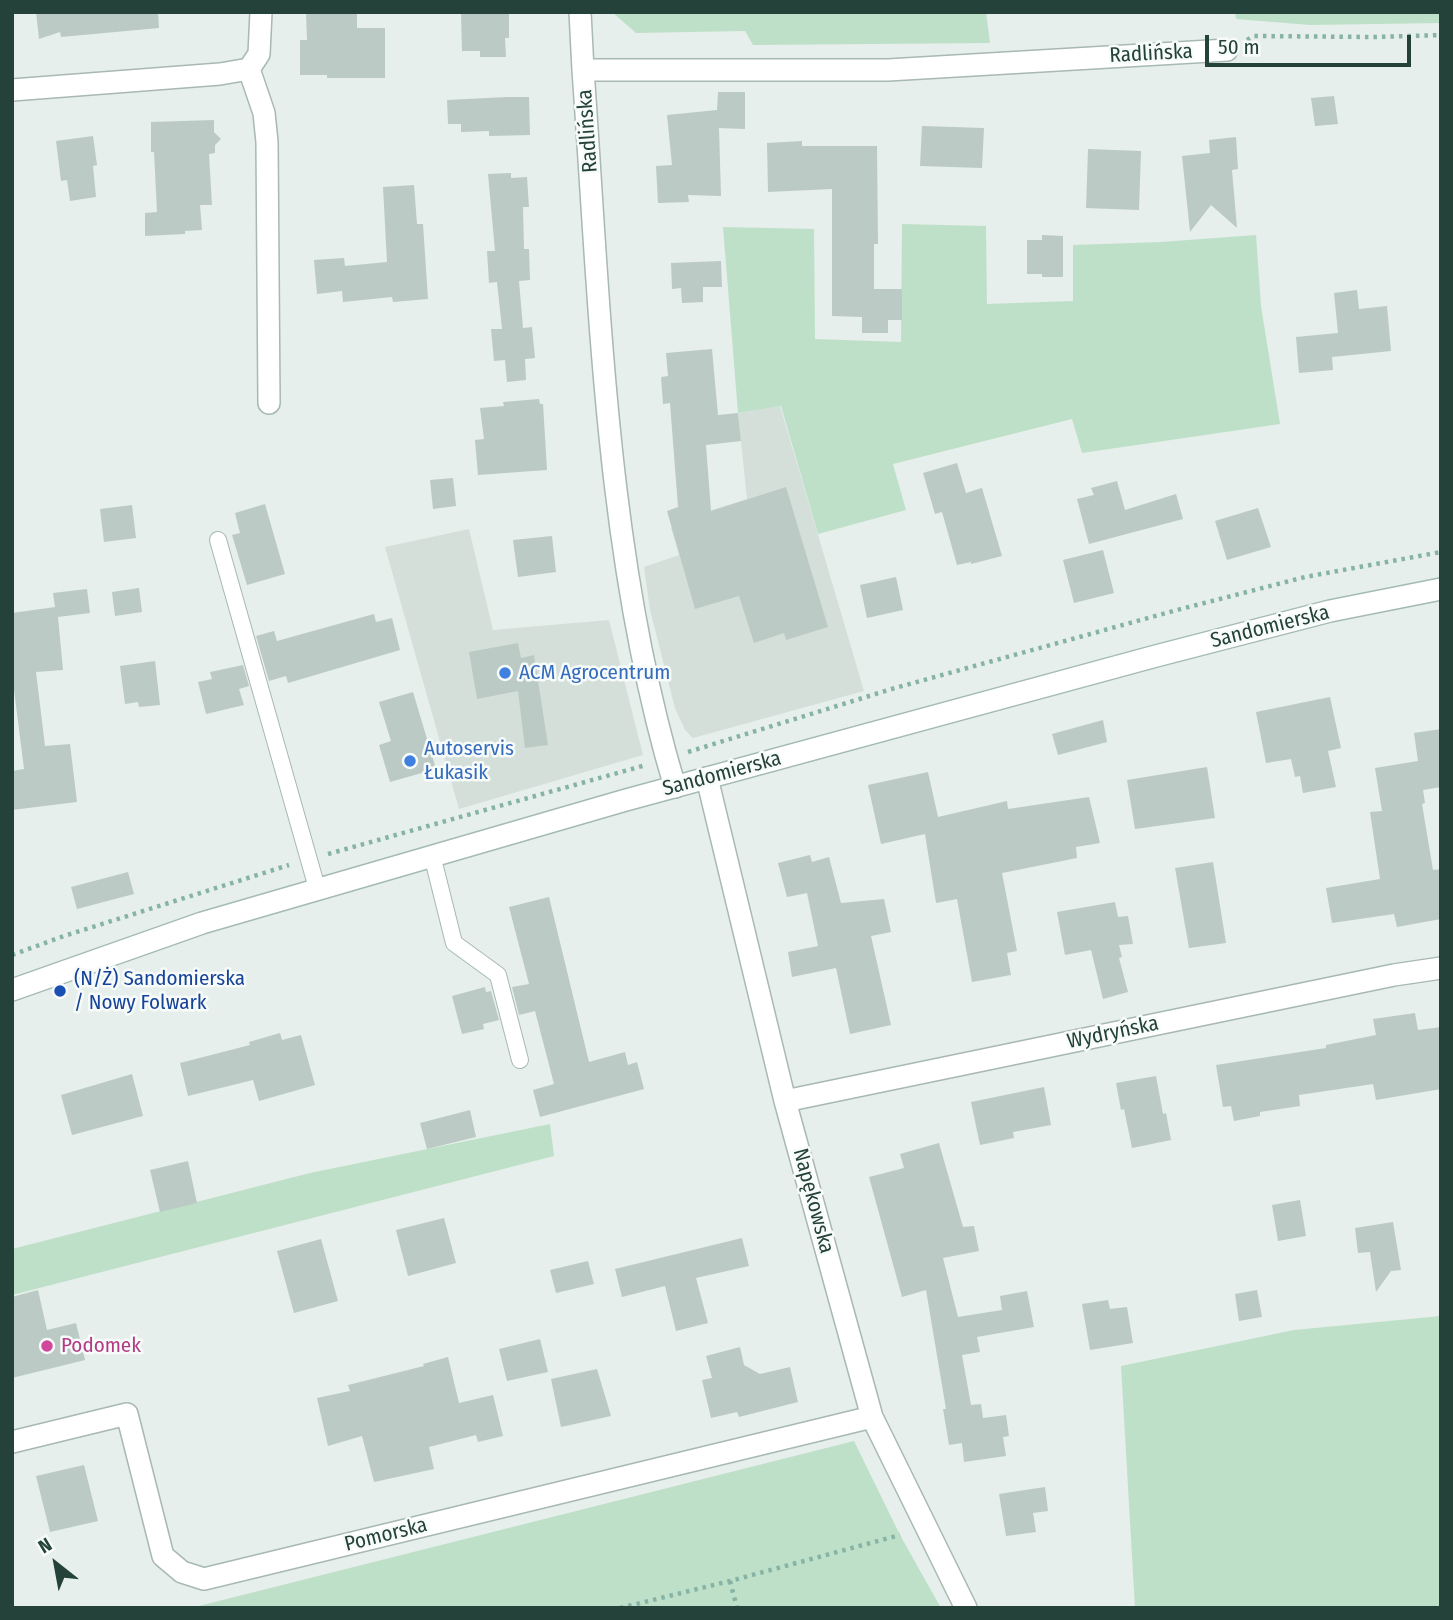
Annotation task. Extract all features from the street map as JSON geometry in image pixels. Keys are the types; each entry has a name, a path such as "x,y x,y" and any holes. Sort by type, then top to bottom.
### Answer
{"street":[{"path":"12,90 220,74 249,69 259,54 261,12"},
{"path":"579,12 583,70"},
{"name":"Radlińska","path":"675,787 630,595 607,400 583,70 888,70 1227,50"},
{"path":"249,69 264,113 267,142 269,403"},
{"name":"Sandomierska","path":"12,990 202,923 432,855 1046,685 1330,611 1441,589"},
{"name":"Napękowska","path":"708,778 785,1101 872,1417 966,1608"},
{"name":"Wydryńska","path":"785,1101 1394,975 1441,968"},
{"name":"Pomorska","path":"12,1442 127,1414 163,1556 182,1572 204,1579 872,1417"}],"lane":[{"path":"218,540 317,888"},
{"path":"432,855 454,943 498,975 520,1060"}],"path":[{"path":"1254,36 1441,35"},
{"path":"12,955 308,859 667,760 895,688 1305,577 1441,552"},
{"path":"620,1608 901,1535"},
{"path":"730,1581 737,1608"}],"shaded area":[{"path":"780,406 864,691 693,738 685,730 675,708 650,610 644,567 679,555 671,528 705,518 712,510 747,499 738,413"},
{"path":"469,529 493,630 609,620 643,755 459,809 385,547"}],"green space":[{"path":"612,12 986,12 990,43 753,45 745,31 636,33"},
{"path":"1235,12 1441,12 1441,23 1310,25 1236,19"},
{"path":"902,224 986,226 987,304 1073,301 1073,245 1256,235 1261,306 1280,424 1082,453 1072,419 893,464 906,510 818,534 781,406 738,413 723,227 814,229 815,339 901,342"},
{"path":"550,1124 554,1156 12,1295 12,1249 310,1173"},
{"path":"1441,1316 1441,1608 1135,1608 1121,1366 1294,1330"},
{"path":"854,1441 900,1535 941,1608 191,1608"}],"building":[{"path":"36,12 158,12 159,28 61,37 60,32 39,39"},
{"path":"306,12 357,12 357,28 385,28 385,78 300,75 300,40 307,40"},
{"path":"461,12 509,12 509,38 505,38 506,57 480,57 480,51 462,51"},
{"path":"718,92 745,92 745,129 719,128 721,196 688,195 689,202 658,203 656,166 672,165 667,115 717,110"},
{"path":"1334,96 1338,124 1315,126 1311,98"},
{"path":"529,97 530,135 489,136 489,131 461,132 461,124 448,124 447,100"},
{"path":"214,120 214,132 221,139 215,145 215,153 209,154 212,205 200,205 202,230 185,231 185,234 145,236 145,213 157,212 151,122"},
{"path":"922,126 984,128 982,168 920,166"},
{"path":"93,136 97,165 93,166 96,197 70,201 67,180 61,181 56,141"},
{"path":"1236,137 1238,169 1232,170 1237,228 1211,205 1190,232 1182,156 1210,153 1209,140"},
{"path":"802,141 802,146 877,146 878,244 874,244 874,289 902,289 902,320 888,320 888,333 862,333 862,317 832,316 832,189 768,192 767,143"},
{"path":"1088,149 1141,151 1139,210 1086,208"},
{"path":"511,173 511,178 527,177 529,207 523,207 524,249 529,249 530,280 519,281 523,328 532,327 535,358 525,359 526,380 507,382 505,360 494,361 491,329 502,329 497,282 489,283 487,251 495,251 488,174"},
{"path":"414,185 417,224 423,224 428,299 393,302 392,297 343,302 342,291 317,294 314,260 344,258 345,266 387,262 383,187"},
{"path":"1042,235 1063,236 1063,277 1027,274 1027,240 1042,240"},
{"path":"721,261 722,287 703,287 703,302 682,303 681,288 672,289 671,263"},
{"path":"1357,290 1359,309 1387,306 1391,351 1332,357 1333,370 1299,373 1296,337 1338,333 1334,293"},
{"path":"712,349 718,415 738,413 741,441 706,445 711,511 786,487 828,627 786,640 784,633 754,643 739,596 695,609 667,511 678,507 670,403 663,404 661,377 668,376 666,353"},
{"path":"539,399 540,404 543,404 547,470 478,475 475,440 484,439 480,408 504,406 503,402"},
{"path":"957,463 966,493 982,488 1002,556 957,565 942,512 935,514 923,473"},
{"path":"453,478 456,506 433,509 430,480"},
{"path":"1117,481 1125,510 1176,494 1183,519 1089,544 1077,499 1094,495 1091,488"},
{"path":"265,504 285,574 247,585 232,535 240,533 235,513"},
{"path":"132,505 136,538 104,542 100,509"},
{"path":"1258,508 1271,547 1227,560 1215,521"},
{"path":"552,536 556,572 518,577 513,540"},
{"path":"1103,550 1114,593 1074,603 1063,560"},
{"path":"896,577 903,610 867,618 860,585"},
{"path":"139,588 142,612 115,616 112,592"},
{"path":"87,589 90,613 58,617 63,670 36,672 45,746 70,744 77,802 12,810 12,771 24,769 12,674 12,613 55,607 53,593"},
{"path":"374,614 376,622 392,618 400,650 288,683 286,676 269,681 256,636 274,631 277,641"},
{"name":"ACM Agrocentrum","path":"518,643 521,658 534,655 548,745 525,748 518,691 477,699 469,652"},
{"path":"155,661 160,705 139,707 138,702 125,704 120,666"},
{"path":"243,665 249,686 239,689 244,705 206,714 198,682 212,679 210,672"},
{"path":"413,692 436,769 390,782 379,745 391,741 379,702"},
{"path":"1330,697 1341,748 1328,751 1336,787 1303,793 1300,776 1295,777 1291,759 1266,763 1256,712"},
{"path":"1103,720 1107,742 1058,755 1052,734"},
{"path":"1441,729 1441,787 1423,790 1425,803 1422,804 1433,870 1441,869 1441,919 1397,927 1394,914 1332,923 1326,888 1380,879 1370,812 1382,811 1375,768 1418,761 1414,733"},
{"path":"1207,767 1215,818 1135,829 1127,780"},
{"path":"928,772 938,817 1007,801 1008,809 1089,797 1100,843 1076,847 1077,858 1002,873 1017,951 1007,953 1011,975 972,982 957,899 936,903 925,834 881,844 868,785"},
{"path":"810,855 812,862 829,857 841,903 884,899 891,932 871,936 891,1025 850,1034 836,968 792,977 788,952 818,946 807,893 787,897 778,863"},
{"path":"1213,862 1226,943 1189,948 1175,868"},
{"path":"128,872 134,894 77,909 71,887"},
{"path":"549,897 589,1062 625,1052 628,1065 637,1062 644,1089 540,1117 533,1090 554,1084 535,1011 519,1015 512,987 529,984 509,907"},
{"path":"1115,902 1118,917 1128,916 1133,944 1119,945 1122,957 1119,958 1128,992 1103,999 1091,950 1065,955 1057,912"},
{"path":"485,987 486,992 491,991 499,1020 483,1024 484,1029 462,1034 452,996"},
{"path":"1415,1013 1418,1030 1441,1027 1441,1089 1376,1100 1373,1084 1299,1095 1300,1106 1260,1112 1260,1116 1234,1121 1231,1106 1223,1107 1216,1065 1326,1048 1326,1045 1376,1035 1373,1019"},
{"path":"280,1033 282,1040 301,1035 315,1085 259,1101 253,1080 188,1096 180,1063 250,1045 249,1042"},
{"path":"132,1074 143,1116 72,1135 61,1095"},
{"path":"1156,1076 1171,1140 1132,1148 1116,1083"},
{"path":"1044,1087 1051,1125 1013,1132 1014,1138 980,1145 971,1102"},
{"path":"470,1110 476,1137 427,1149 420,1123"},
{"path":"939,1143 963,1227 974,1226 979,1251 943,1258 958,1317 1002,1310 1000,1296 1027,1291 1034,1327 977,1337 980,1352 962,1355 971,1405 981,1404 983,1418 1006,1415 1009,1436 1003,1437 1006,1456 964,1462 962,1443 949,1445 943,1409 946,1409 926,1290 902,1297 869,1177 904,1168 900,1154"},
{"path":"188,1161 197,1203 160,1212 150,1170"},
{"path":"1300,1200 1306,1236 1278,1241 1272,1205"},
{"path":"444,1218 456,1263 408,1276 396,1230"},
{"path":"1393,1222 1401,1270 1391,1271 1376,1292 1370,1252 1358,1253 1355,1228"},
{"path":"742,1238 749,1266 696,1278 708,1323 676,1331 665,1286 622,1297 615,1269"},
{"path":"321,1239 338,1301 294,1313 277,1251"},
{"path":"588,1261 594,1284 556,1293 550,1270"},
{"name":"Podomek","path":"38,1290 47,1330 76,1323 85,1360 12,1378 12,1297"},
{"path":"1257,1290 1262,1317 1239,1321 1235,1294"},
{"path":"1108,1300 1110,1309 1127,1307 1133,1343 1090,1350 1082,1304"},
{"path":"540,1339 548,1372 507,1381 499,1349"},
{"path":"740,1347 744,1365 760,1374 790,1367 798,1402 739,1417 737,1412 711,1418 702,1380 712,1378 706,1356"},
{"path":"448,1357 459,1403 493,1395 503,1436 478,1442 476,1435 429,1447 434,1469 374,1482 362,1436 328,1446 317,1398 350,1391 348,1385 424,1366 423,1364"},
{"path":"597,1369 611,1416 561,1427 551,1379"},
{"path":"84,1465 98,1521 50,1532 36,1476"},
{"path":"1045,1487 1048,1511 1033,1513 1036,1532 1006,1536 999,1494"}],"place":[{"name":"ACM Agrocentrum","path":"505,673"},
{"name":"Autoservis Łukasik","path":"410,761"},
{"name":"(N/Ż) Sandomierska / Nowy Folwark","path":"60,991"},
{"name":"Podomek","path":"47,1346"}]}
